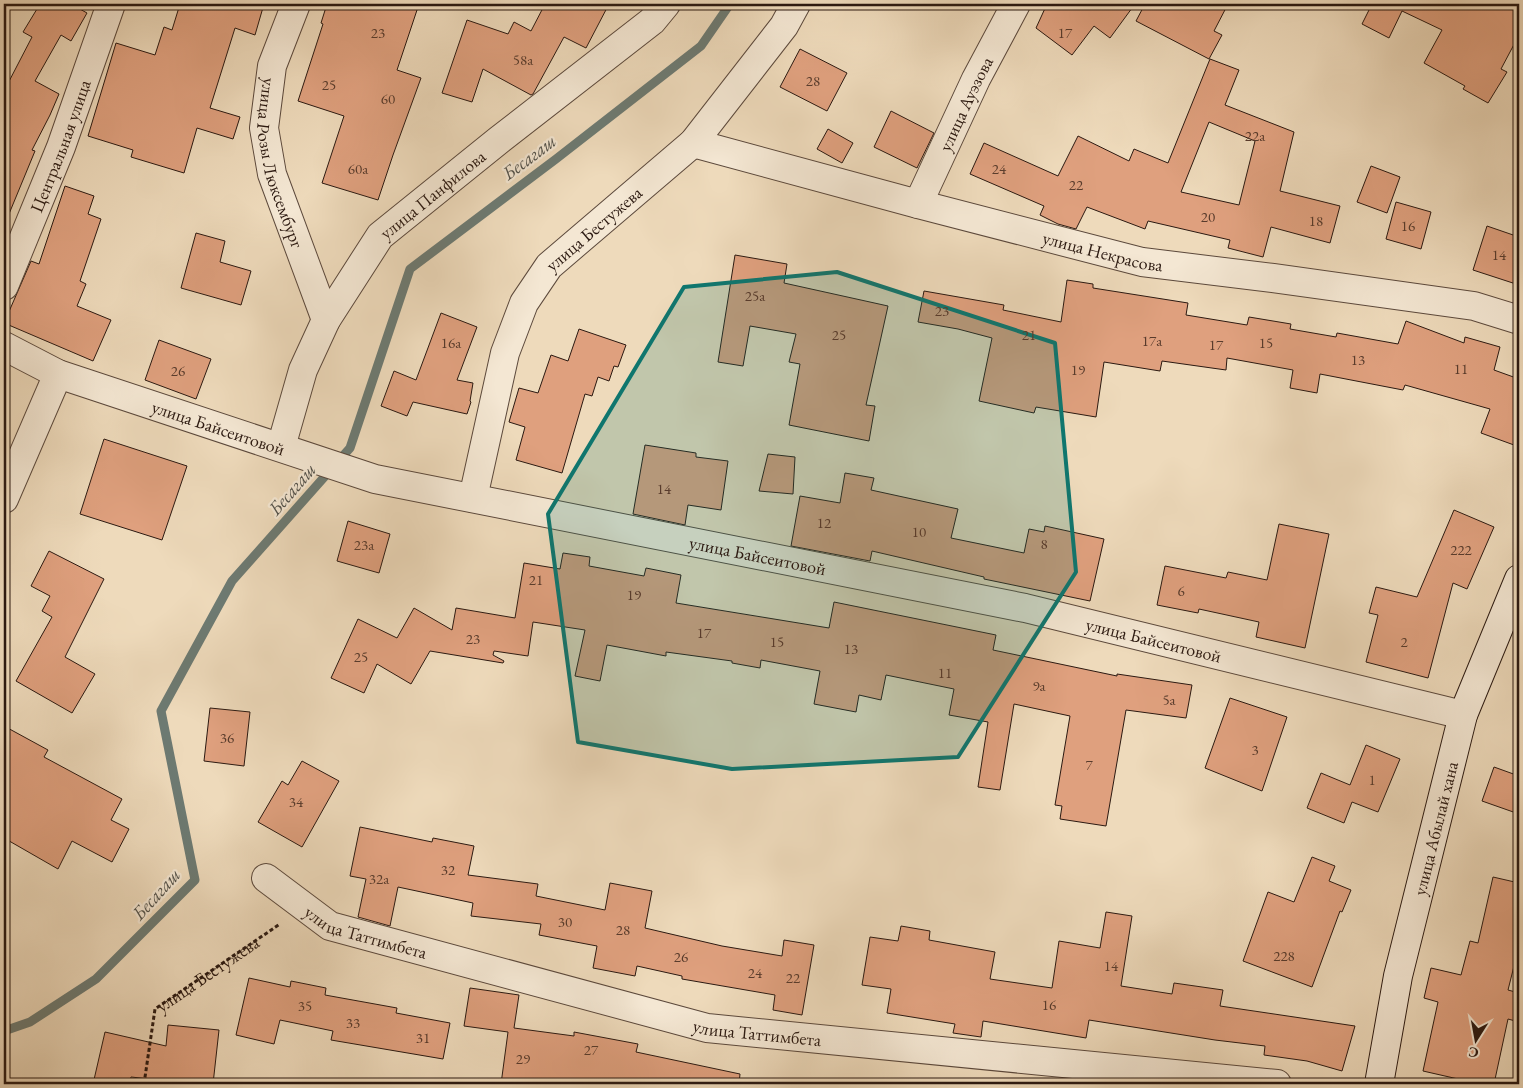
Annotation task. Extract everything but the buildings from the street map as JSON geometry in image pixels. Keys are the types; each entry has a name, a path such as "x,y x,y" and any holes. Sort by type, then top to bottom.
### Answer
{"street":[{"name":"Центральная улица","path":"4,286 61,148 111,4"},
{"name":"улица Розы Люксембург","path":"296,4 272,66 264,128 272,174 326,320"},
{"name":"улица Панфилова","path":"281,447 303,370 326,320 380,236 652,20 666,4"},
{"name":"улица Бестужева","path":"474,498 504,352 524,303 549,266 693,143 784,26 796,4"},
{"name":"улица Ауэзова","path":"918,204 976,79 1016,4"},
{"name":"улица Некрасова","path":"693,143 1142,262 1474,306 1519,320"},
{"name":"улица Байсеитовой","path":"4,346 58,374 375,478 1025,608 1463,714"},
{"path":"4,499 58,374"},
{"name":"улица Абылай хана","path":"1378,1084 1398,976 1463,714 1519,579"},
{"name":"улица Таттимбета","path":"266,878 330,926 707,1028 1277,1084"}],"path":[{"name":"улица Бестужева","path":"144,1084 156,1009 280,924"}],"highlighted area":[{"path":"837,272 1055,343 1076,572 958,757 732,769 578,742 548,514 684,287"}],"waterway":[{"name":"Бесагаш","path":"4,1031 30,1022 96,979 195,880 161,711 232,581 350,448 410,269 701,46 730,4"}]}
